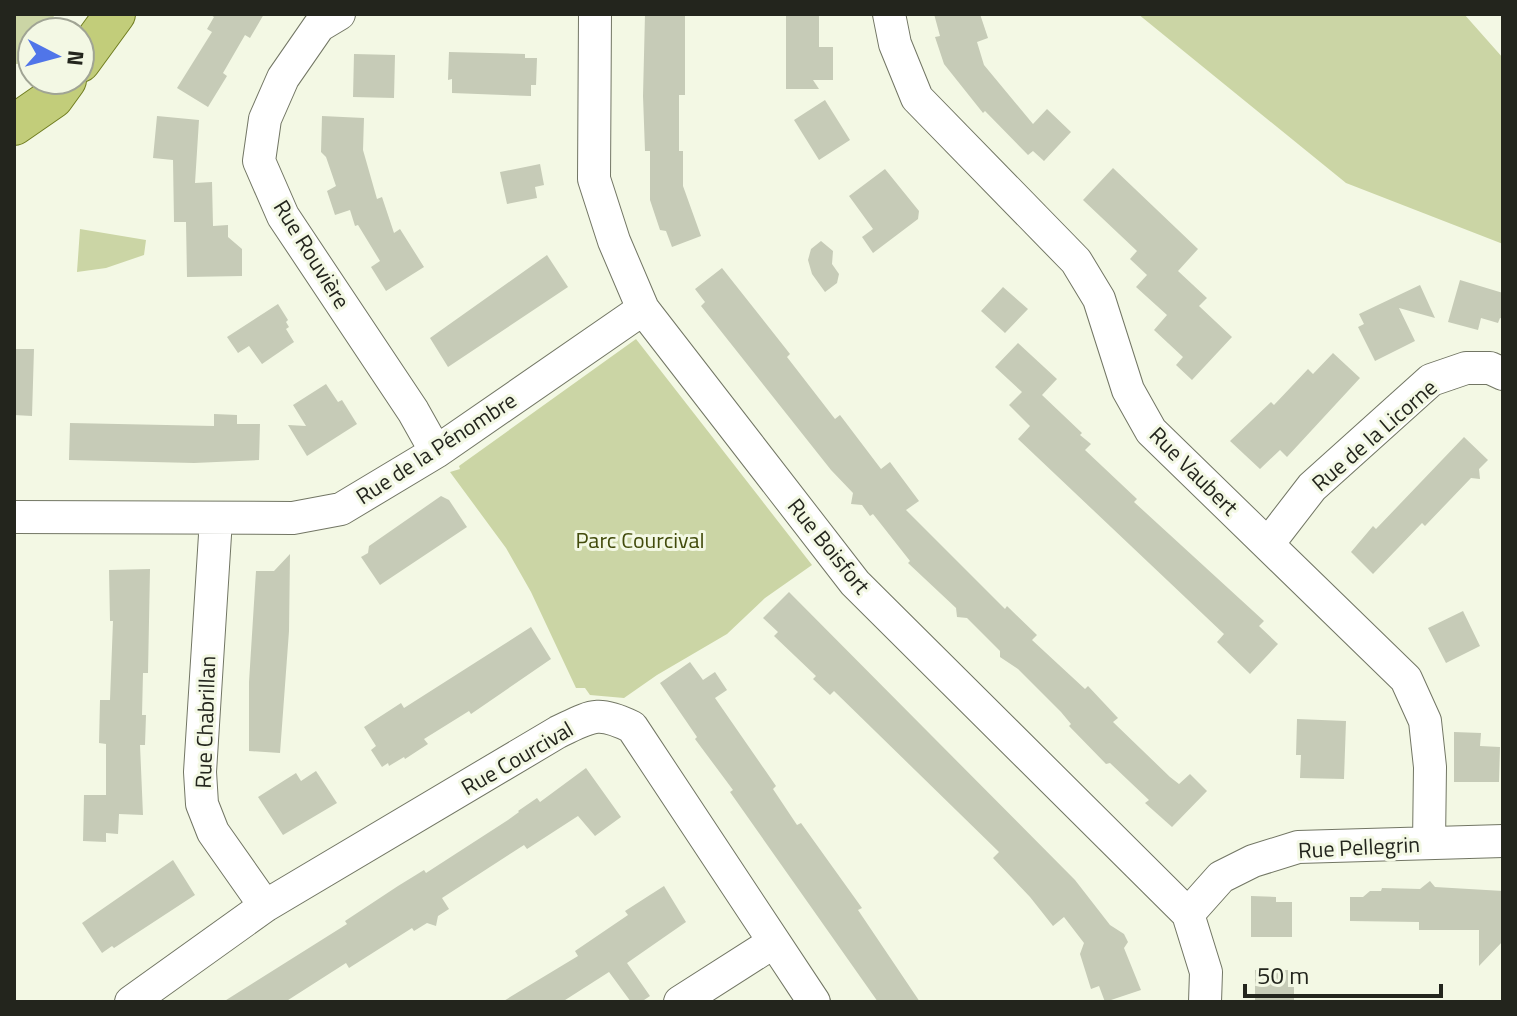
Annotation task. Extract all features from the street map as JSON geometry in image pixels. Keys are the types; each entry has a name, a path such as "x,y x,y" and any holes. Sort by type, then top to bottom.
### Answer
{"main road":[{"path":"96,40 115,14"},
{"path":"14,125 54,96"}],"street":[{"name":"Rue Rouvière","path":"339,14 319,26 283,78 265,119 259,161 283,216 413,411 436,452"},
{"name":"Rue Boisfort","path":"595,14 594,179 614,241 643,309 855,583 1188,914 1206,972 1205,1002"},
{"name":"Rue Vaubert","path":"889,14 895,44 917,98 1076,261 1099,299 1128,390 1151,431 1406,679 1425,721 1430,767 1429,843"},
{"name":"Rue de la Pénombre","path":"14,517 293,518 341,509 436,452 643,309"},
{"name":"Rue de la Licorne","path":"1268,544 1312,487 1431,380 1466,368 1490,368 1503,374"},
{"name":"Rue Chabrillan","path":"216,519 200,772 202,804 213,832 265,906"},
{"name":"Rue Courcival","path":"131,1002 265,906 558,732 586,719 608,716 632,727 814,1002"},
{"name":"Rue Pellegrin","path":"1188,914 1221,877 1253,861 1298,847 1503,841"},
{"path":"680,1002 774,942"}],"green space":[{"path":"14,14 55,14 16,16 14,64"},
{"path":"1138,14 1464,14 1503,58 1503,244 1346,183"},
{"path":"80,229 146,240 144,255 106,268 77,272"},
{"name":"Parc Courcival","path":"636,339 812,565 765,598 727,634 624,698 590,695 585,688 576,688 531,592 506,548 450,472 460,469 459,466"}],"building":[{"path":"209,14 264,14 250,38 245,35 223,73 227,76 208,107 177,88 212,32 207,29 214,17"},
{"path":"645,14 685,14 685,95 679,95 679,151 683,151 683,186 701,236 672,247 666,231 660,230 650,200 650,151 645,151 643,96"},
{"path":"786,14 819,14 819,47 833,47 833,80 813,80 819,89 786,89"},
{"path":"934,14 980,14 988,38 977,42 984,65 1033,124 1047,109 1071,132 1044,161 1033,151 1028,155 985,111 983,113 944,64 935,37 940,36"},
{"path":"449,52 525,54 525,58 537,58 536,85 531,85 531,96 452,93 452,79 448,80"},
{"path":"354,54 395,55 394,98 353,97"},
{"path":"825,100 850,140 819,160 794,120"},
{"path":"157,116 199,120 195,183 212,182 213,226 228,225 228,237 242,249 242,276 187,277 186,222 174,222 173,160 153,158"},
{"path":"322,116 364,118 363,150 377,199 382,197 394,233 400,229 424,267 386,291 371,267 380,261 358,225 355,226 350,210 335,215 327,191 336,186 326,157 321,152"},
{"path":"540,164 544,185 535,187 537,198 507,204 500,172"},
{"path":"1113,168 1198,249 1178,271 1207,298 1199,306 1232,337 1192,380 1176,365 1183,357 1154,330 1167,315 1136,287 1147,275 1130,259 1137,251 1083,200"},
{"path":"885,169 919,211 918,219 873,253 862,237 873,229 849,196"},
{"path":"821,241 833,251 832,264 839,274 837,283 825,292 812,274 808,260 811,249"},
{"path":"547,255 568,287 448,367 430,338"},
{"path":"722,268 790,354 787,357 835,419 840,415 881,469 890,462 919,501 906,510 1005,609 1007,606 1037,635 1032,640 1085,689 1088,686 1118,718 1113,722 1170,777 1179,784 1190,774 1207,791 1172,827 1145,803 1149,800 1110,763 1106,764 1018,669 1000,657 1000,651 967,618 957,617 956,608 908,563 910,561 873,514 870,516 862,505 851,504 853,493 831,470 701,306 705,302 695,289"},
{"path":"1460,280 1503,293 1503,319 1500,318 1498,323 1481,318 1478,330 1448,322"},
{"path":"1420,285 1435,318 1399,308 1415,341 1375,361 1358,327 1364,324 1359,314"},
{"path":"1003,287 1028,309 1005,333 981,311"},
{"path":"278,304 288,320 289,327 286,329 294,342 262,364 249,346 238,353 227,337"},
{"path":"1018,343 1057,379 1042,395 1091,444 1085,450 1137,499 1134,502 1264,621 1259,626 1278,644 1250,674 1217,642 1224,634 1018,439 1030,426 1009,405 1022,392 995,367"},
{"path":"14,349 34,349 32,416 14,415"},
{"path":"1333,353 1360,378 1287,457 1280,450 1260,469 1230,441 1271,402 1274,405 1308,369 1313,374"},
{"path":"326,384 338,402 342,400 357,424 307,456 288,425 306,426 293,405"},
{"path":"214,414 237,415 237,424 260,424 259,460 194,463 69,460 70,423 214,426"},
{"path":"1464,437 1488,460 1479,469 1480,479 1471,478 1373,574 1351,552 1373,526 1376,529"},
{"path":"441,496 449,500 467,527 380,585 361,557 368,553 369,546"},
{"path":"290,554 289,631 280,753 249,751 249,682 256,571 274,571"},
{"path":"150,569 148,673 143,673 145,745 140,745 143,815 119,814 118,834 106,833 106,842 83,841 84,795 106,795 106,744 99,743 100,700 110,700 113,621 110,621 109,570"},
{"path":"789,592 1075,880 1110,925 1124,934 1128,942 1124,948 1141,990 1105,1002 1099,986 1091,989 1080,954 1084,943 1064,917 1053,926 993,858 999,852 834,691 830,695 813,679 816,676 774,636 778,632 763,618"},
{"path":"1463,611 1480,646 1446,663 1428,628"},
{"path":"531,627 551,659 471,714 469,711 424,739 428,744 405,759 382,767 371,750 376,746 364,727 401,703 404,708"},
{"path":"690,662 703,680 715,672 727,690 715,698 776,786 773,789 797,825 801,823 862,908 858,910 920,1002 878,1002 730,792 733,790 695,739 697,737 660,683"},
{"path":"1297,719 1346,721 1344,779 1300,778 1301,755 1296,755"},
{"path":"1454,732 1481,733 1480,746 1500,747 1499,782 1454,782"},
{"path":"586,768 621,817 595,836 578,816 527,849 524,845 442,898 449,909 438,916 436,926 427,923 414,931 412,928 349,968 346,963 285,1002 223,1002 347,924 345,921 398,886 424,870 426,873 508,820 537,798 540,802"},
{"path":"316,771 337,803 283,835 258,797 296,773 301,781"},
{"path":"173,860 195,895 102,953 82,923"},
{"path":"1430,881 1435,887 1503,891 1503,941 1479,966 1479,930 1419,930 1419,922 1350,921 1350,897 1363,897 1370,891 1381,891 1382,888 1420,889"},
{"path":"664,886 686,922 627,963 650,996 641,1002 631,1002 609,972 562,1002 502,1002 578,956 575,951 628,915 625,911"},
{"path":"1251,896 1276,897 1276,902 1292,902 1292,937 1251,937"},
{"path":"1255,970 1294,970 1294,1002 1255,1002"}]}
